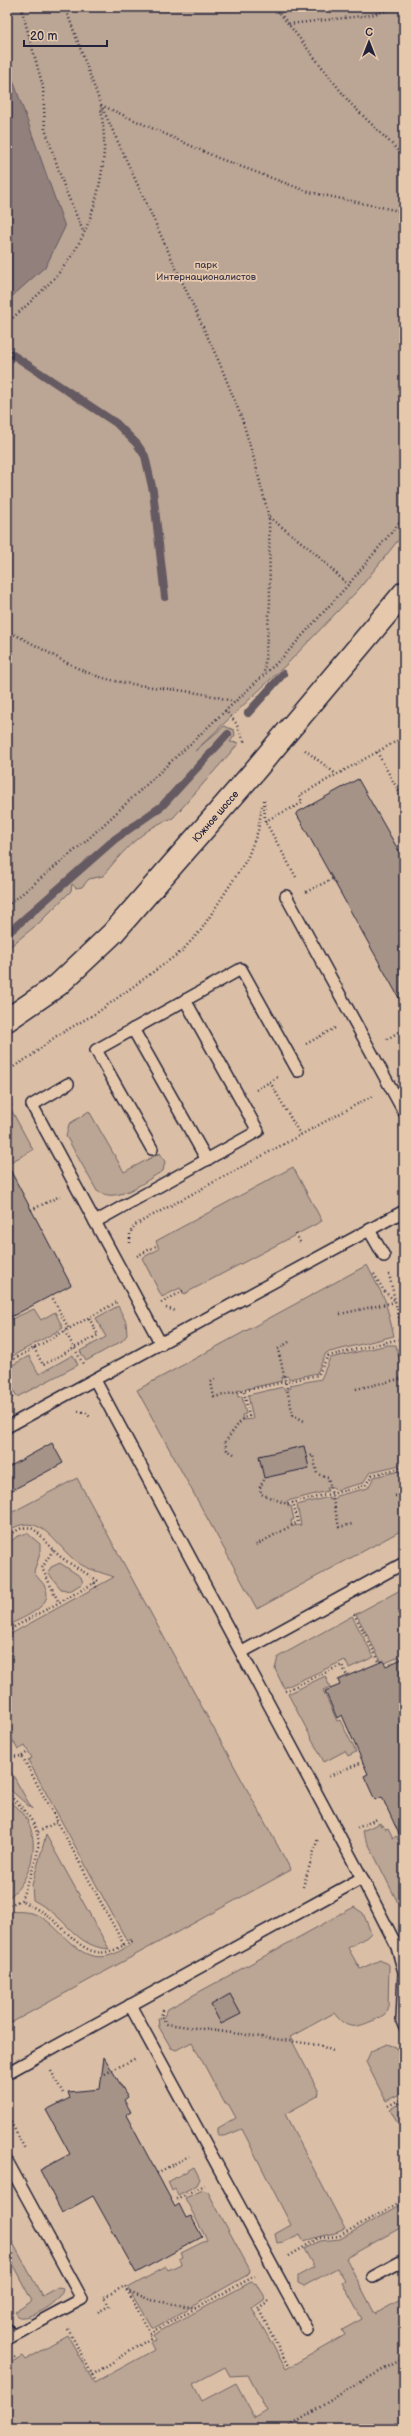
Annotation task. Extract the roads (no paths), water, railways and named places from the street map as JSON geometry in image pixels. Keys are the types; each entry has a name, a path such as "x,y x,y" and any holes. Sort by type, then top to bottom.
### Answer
{"street":[{"name":"Южное шоссе","path":"7,1020 58,984 113,933 251,775 403,597"}],"lane":[{"path":"286,896 404,1112"},
{"path":"152,1149 96,1050 241,969 297,1069"},
{"path":"95,1222 258,1131 185,1000"},
{"path":"133,1029 207,1160"},
{"path":"68,1084 32,1105 161,1344"},
{"path":"7,1427 404,1211"},
{"path":"369,1230 384,1256"},
{"path":"95,1380 242,1652 397,1947 404,1972 402,2021 404,2026"},
{"path":"242,1652 404,1563"},
{"path":"7,2073 362,1878"},
{"path":"130,2005 307,2330"},
{"path":"7,2161 82,2299 11,2337 7,2329"},
{"path":"373,2277 404,2260"}],"waterway":[{"path":"7,351 116,423 137,444 145,456 153,491 165,597"},
{"path":"248,713 283,674"},
{"path":"7,934 115,839 162,806 228,734"}],"park label":[{"name":"парк Интернационалистов","path":"206,270"}]}
